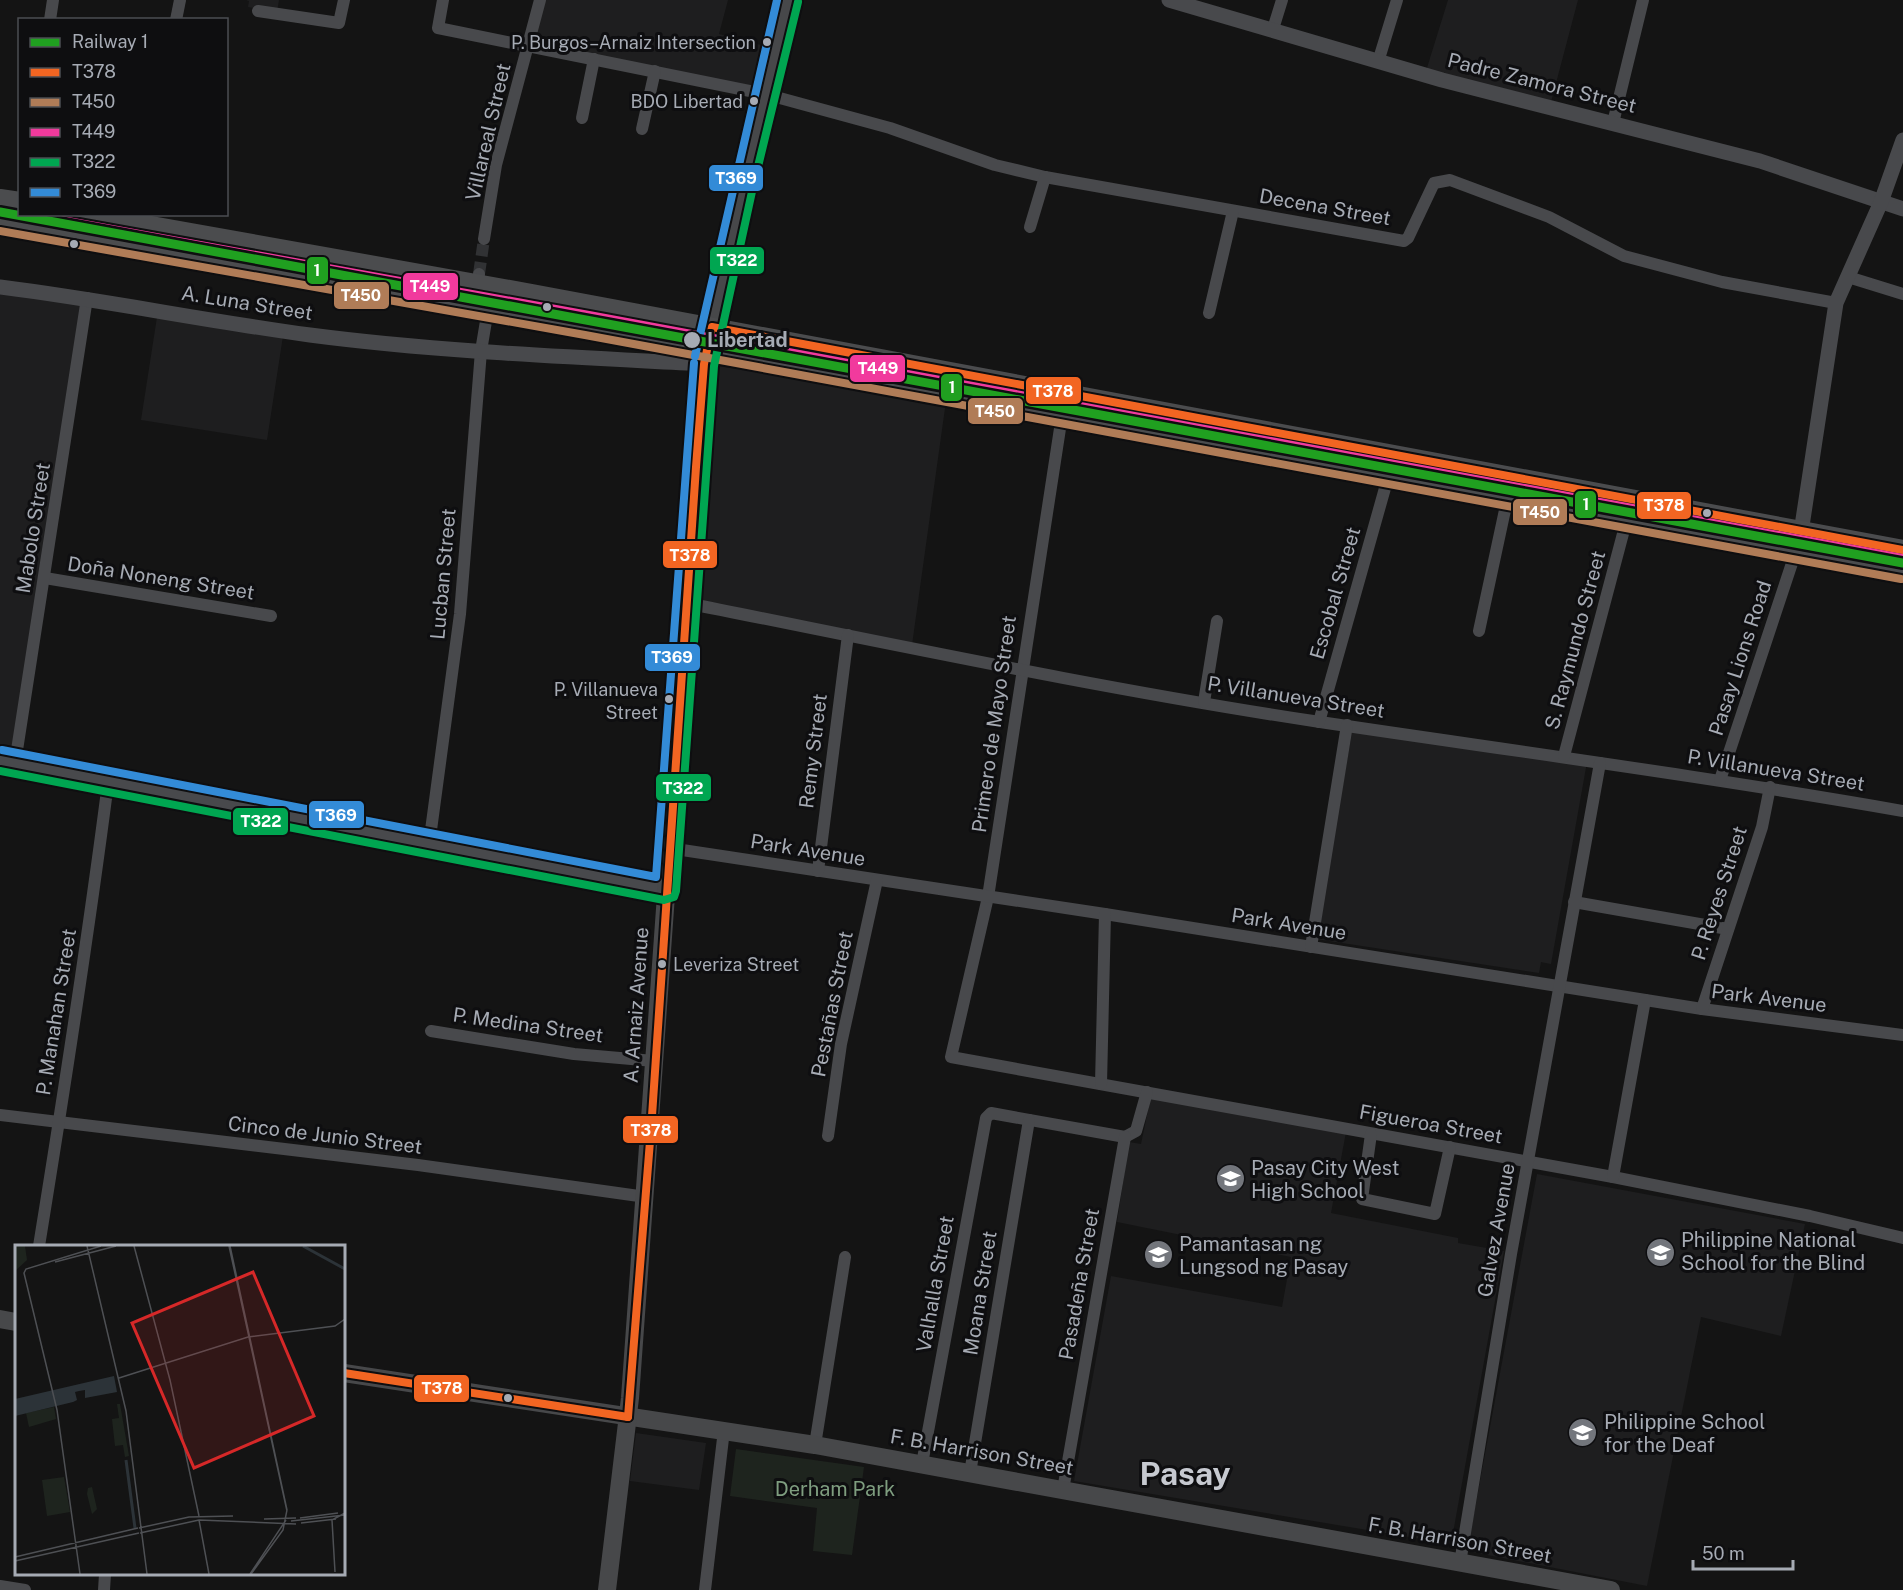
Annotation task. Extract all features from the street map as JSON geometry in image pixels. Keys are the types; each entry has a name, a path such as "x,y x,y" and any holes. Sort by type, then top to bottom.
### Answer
{"main road":[{"name":"A. Arnaiz Avenue","path":"606,1590 628,1417 646,1197 686,603 706,356 788,0"},
{"path":"105,216 136,219 478,280 711,327 1064,404 1265,451 1389,474 1419,470 1800,539 1903,550"},
{"path":"6,221 486,307 706,356 1268,432 1419,470 1508,496 1557,495"},
{"path":"1265,451 1268,432"},
{"path":"1800,539 1903,569"},
{"path":"0,1319 15,1322"},
{"name":"F. B. Harrison Street","path":"345,1373 814,1444 1611,1590"}],"street":[{"path":"50,18 53,0"},
{"path":"176,18 180,0"},
{"path":"258,11 339,23 344,0"},
{"name":"Decena Street","path":"443,0 438,28 765,94 890,128 995,165 1045,177 1404,241 1408,238 1434,183 1450,180 1549,217 1624,256 1722,282 1836,303"},
{"name":"Villareal Street","path":"484,238 496,165 540,0"},
{"name":"Padre Zamora Street","path":"1169,0 1378,62 1760,161 1903,209"},
{"path":"1273,29 1281,0"},
{"path":"1378,62 1396,0"},
{"path":"1612,123 1643,0"},
{"path":"582,118 594,60"},
{"path":"642,129 655,71"},
{"path":"1800,539 1836,303 1881,202 1903,140"},
{"path":"1030,227 1045,177"},
{"path":"6,221 14,200"},
{"path":"1209,313 1233,211"},
{"path":"131,244 136,219"},
{"path":"1848,277 1903,294"},
{"path":"478,280 486,307"},
{"name":"A. Luna Street","path":"0,287 87,298 310,334 481,351 706,356"},
{"name":"Mabolo Street","path":"8,762 45,578 87,298"},
{"name":"Lucban Street","path":"429,845 460,614 481,351 488,315 486,307"},
{"name":"Primero de Mayo Street","path":"951,1056 988,897 1021,671 1064,404"},
{"name":"Escobal Street","path":"1320,722 1389,474"},
{"path":"1479,631 1508,496"},
{"name":"S. Raymundo Street","path":"1564,756 1630,508"},
{"name":"Pasay Lions Road","path":"1720,780 1800,539"},
{"name":"Doña Noneng Street","path":"45,578 271,616"},
{"name":"P. Villanueva Street","path":"686,603 1021,671 1320,722 1770,787 1903,811"},
{"path":"1204,702 1217,621"},
{"name":"Remy Street","path":"818,872 848,635"},
{"path":"1311,947 1347,725"},
{"path":"8,762 666,890"},
{"name":"Galvez Avenue","path":"1460,1563 1510,1254 1529,1161 1600,763"},
{"name":"P. Manahan Street","path":"39,1245 69,1045 84,969 108,783"},
{"name":"P. Reyes Street","path":"1702,1009 1762,827 1770,787"},
{"name":"Park Avenue","path":"669,848 1105,914 1702,1009 1903,1035"},
{"name":"Pestañas Street","path":"828,1136 841,1044 877,880"},
{"path":"1574,902 1728,929"},
{"path":"1101,1084 1105,914"},
{"path":"1613,1177 1645,1000"},
{"name":"P. Medina Street","path":"431,1031 574,1054 654,1061"},
{"name":"Figueroa Street","path":"951,1056 1613,1177 1810,1216 1903,1239"},
{"name":"Pasadeña Street","path":"1063,1490 1125,1137 1136,1131 1147,1092"},
{"name":"Valhalla Street","path":"922,1464 984,1125 991,1113 1029,1120"},
{"name":"Cinco de Junio Street","path":"0,1115 418,1165 646,1197"},
{"path":"1029,1120 1125,1137"},
{"name":"Moana Street","path":"970,1473 1029,1120"},
{"path":"1371,1134 1362,1199 1435,1214 1450,1147"},
{"path":"814,1444 845,1257"},
{"path":"705,1590 724,1430"},
{"path":"104,1590 105,1575"},
{"path":"0,1586 26,1590"}],"shaded area":[{"path":"246,0 279,0 277,12 248,7 249,1"},
{"path":"545,0 728,0 719,34 761,45 752,86 533,44"},
{"path":"1448,0 1578,0 1551,102 1426,71"},
{"path":"0,293 81,303 13,752 0,750"},
{"path":"157,317 283,336 267,440 141,420"},
{"path":"718,366 946,401 912,645 696,605"},
{"path":"1352,732 1587,762 1551,964 1541,962 1539,973 1316,939"},
{"path":"1151,1096 1346,1132 1331,1213 1458,1238 1458,1243 1504,1251 1451,1544 1074,1481 1111,1276 1282,1307 1291,1257 1117,1222 1129,1142 1141,1144"},
{"name":"Philippine School for the Deaf","path":"1537,1174 1805,1224 1781,1336 1701,1317 1647,1586 1467,1551"},
{"path":"636,1433 706,1443 699,1490 630,1481"}],"green space":[{"name":"Derham Park","path":"736,1449 864,1467 852,1555 813,1551 817,1508 730,1496"}],"tunnel":[{"path":"479,274 484,239"}],"rail line":[{"name":"1","path":"0,212 18,215"},
{"name":"1","path":"22,216 1903,563"}],"transit line":[{"name":"T369","path":"695,356 777,0"},
{"name":"T322","path":"0,771 664,900 674,897 714,366 753,187 798,2"},
{"name":"T449","path":"40,216 1903,558"},
{"name":"T450","path":"0,231 585,335 1901,579"},
{"name":"T378","path":"628,1417 652,1116 696,467 704,364 712,327 1903,550"},
{"name":"T369","path":"2,750 656,877 694,363"},
{"name":"T378","path":"345,1373 628,1417"}],"place":[{"name":"P. Burgos–Arnaiz Intersection","path":"767,42"},
{"name":"BDO Libertad","path":"754,101"},
{"name":"Libertad","path":"692,340"},
{"name":"P. Villanueva Street","path":"669,699"},
{"name":"Leveriza Street","path":"662,964"},
{"name":"Pasay City West High School","path":"1230,1179"},
{"name":"Philippine National School for the Blind","path":"1660,1252"},
{"name":"Pamantasan ng Lungsod ng Pasay","path":"1158,1255"},
{"name":"Philippine School for the Deaf","path":"1583,1433"}],"district":[{"name":"Pasay","path":"1185,1473"}]}
